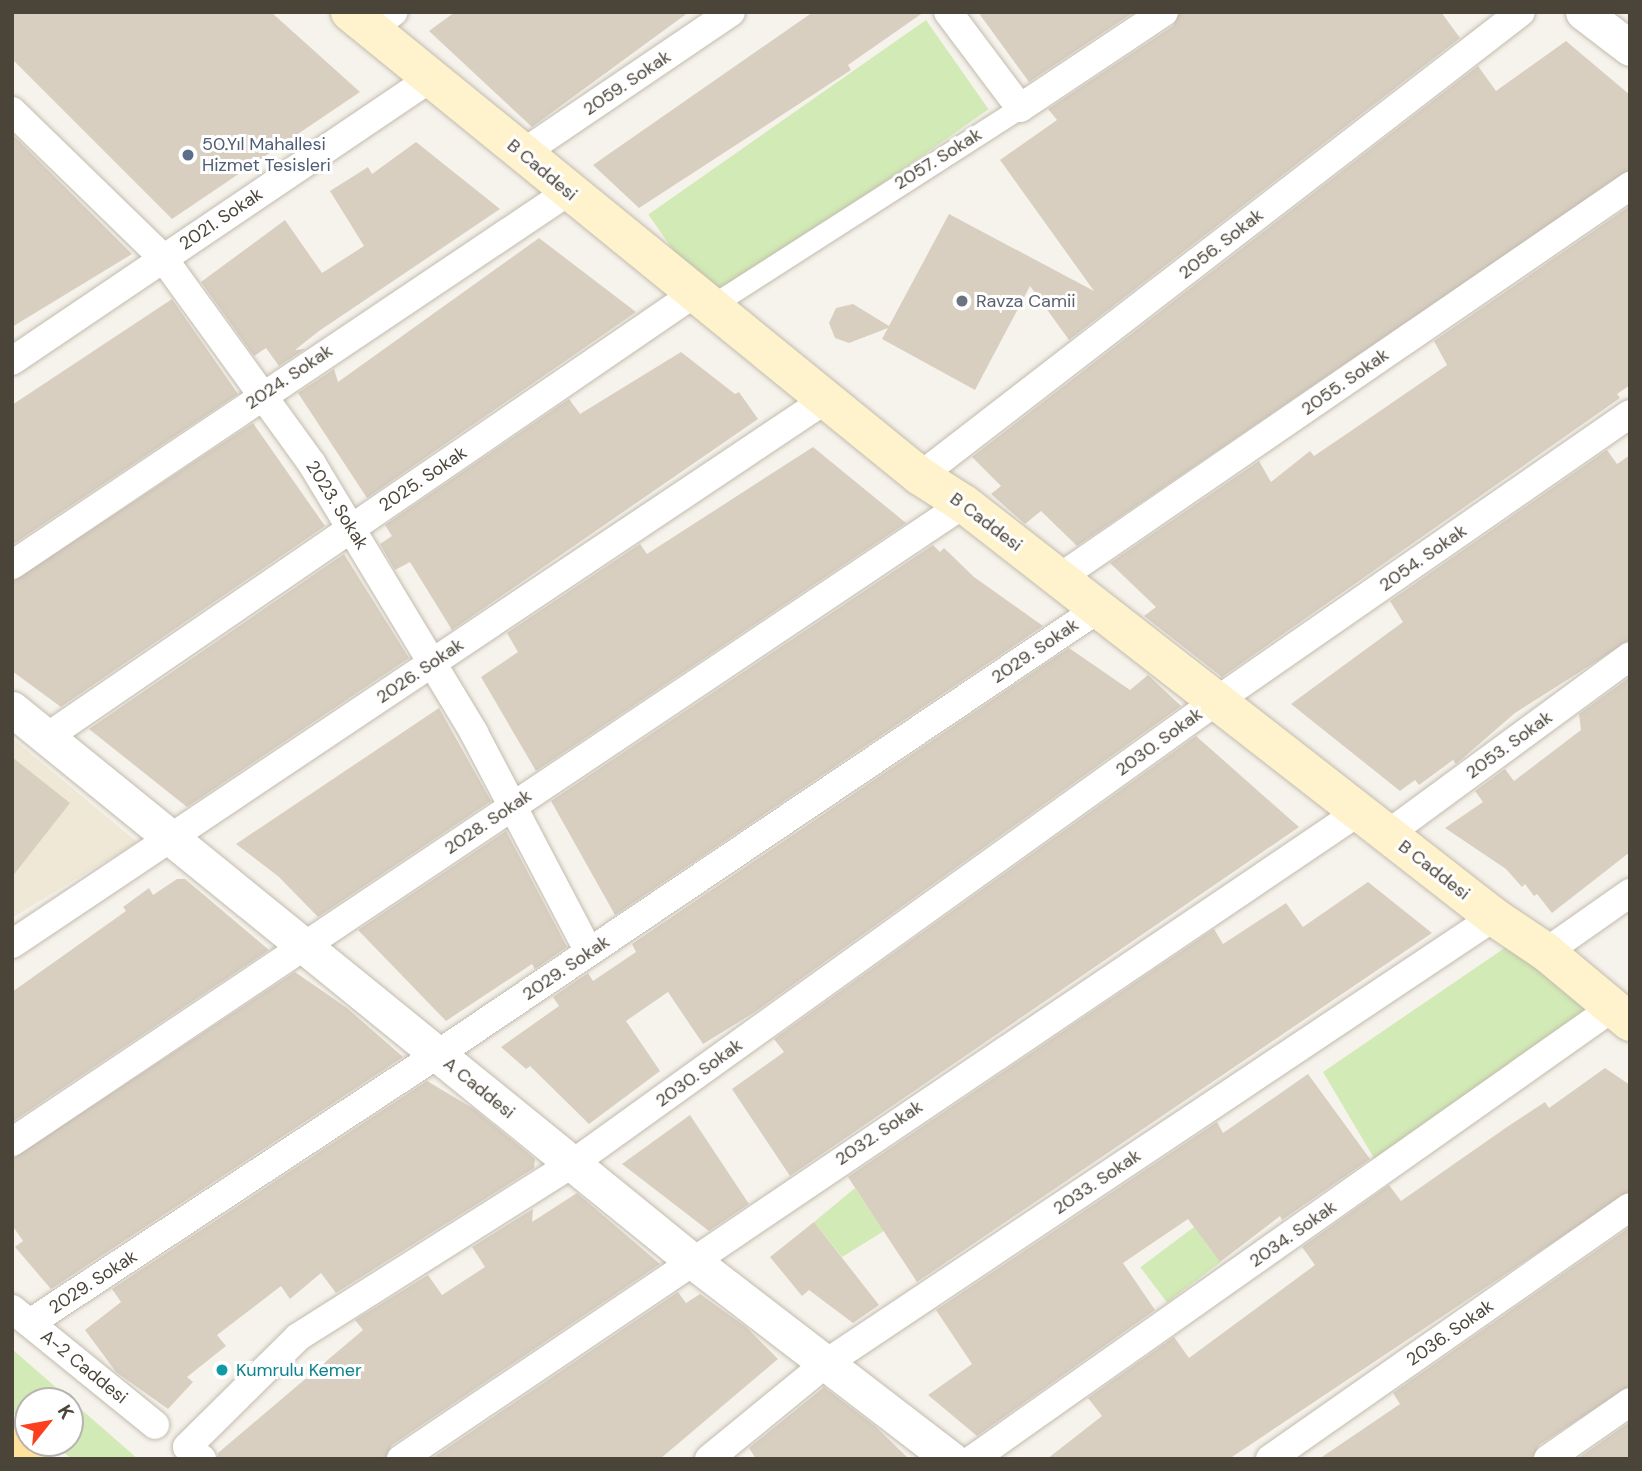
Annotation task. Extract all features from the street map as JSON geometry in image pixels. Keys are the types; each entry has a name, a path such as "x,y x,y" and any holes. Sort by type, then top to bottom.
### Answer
{"main road":[{"name":"B Caddesi","path":"371,18 431,78 568,192 828,398 920,476 964,504 1494,917 1546,952 1621,1015"},
{"path":"12,1447 27,1459"}],"street":[{"name":"2059. Sokak","path":"523,153 731,12"},
{"path":"948,12 1020,108"},
{"name":"2057. Sokak","path":"703,300 1020,108 1164,12"},
{"name":"2056. Sokak","path":"920,476 1521,12"},
{"path":"1583,12 1630,48"},
{"name":"2021. Sokak","path":"12,361 431,78"},
{"name":"2023. Sokak","path":"12,111 163,258 263,393 351,528 432,663 513,805 589,952"},
{"name":"2055. Sokak","path":"1059,578 1630,186"},
{"name":"2024. Sokak","path":"12,565 263,393 568,192"},
{"name":"2025. Sokak","path":"47,737 351,528 703,300"},
{"name":"2026. Sokak","path":"12,944 828,398"},
{"name":"2054. Sokak","path":"1215,702 1630,414"},
{"name":"2028. Sokak","path":"12,1142 964,504"},
{"name":"2029. Sokak","path":"21,1316 438,1055 1098,608"},
{"name":"2053. Sokak","path":"1374,823 1630,656"},
{"name":"2030. Sokak","path":"195,1453 298,1337 572,1164 1215,702"},
{"name":"A Caddesi","path":"12,709 690,1259 951,1459"},
{"name":"2032. Sokak","path":"401,1459 690,1259 1374,823"},
{"path":"1546,952 1630,893"},
{"name":"2033. Sokak","path":"709,1459 741,1449 825,1364 1494,917"},
{"name":"2034. Sokak","path":"973,1459 1621,1015"},
{"name":"2036. Sokak","path":"1270,1459 1630,1206"},
{"name":"A-2 Caddesi","path":"21,1316 155,1425"},
{"path":"1548,1459 1630,1402"}],"shaded area":[{"path":"12,738 137,842 12,918"}],"green space":[{"path":"926,20 989,109 711,304 648,214"},
{"path":"1512,943 1598,1008 1378,1165 1323,1072"},
{"path":"855,1188 884,1231 842,1257 814,1222"},
{"path":"1194,1227 1220,1262 1167,1302 1140,1267"},
{"path":"12,1349 56,1387 14,1387 14,1414"},
{"path":"84,1412 138,1459 70,1457 84,1457"}],"building":[{"name":"50.Yıl Mahallesi Hizmet Tesisleri","path":"12,12 271,12 360,92 172,219 12,59"},
{"path":"455,12 689,12 532,127 429,31"},
{"path":"813,12 924,12 848,65 851,70 639,208 593,165"},
{"path":"978,12 1134,12 1029,82"},
{"path":"1180,12 1441,12 1460,38 1069,340 1030,286 975,390 882,339 888,328 849,343 835,338 829,323 836,308 853,304 889,326 949,214 1094,291 1000,160 1057,120 1048,109 1173,26"},
{"path":"1566,41 1630,95 1630,170 1077,546 1041,511 1025,524 991,494 1001,486 972,457 1478,66 1496,91"},
{"path":"12,134 132,254 12,327"},
{"path":"416,142 500,209 319,331 295,350 305,349 279,366 266,348 254,356 201,282 285,220 322,273 364,246 330,191 368,167 372,174"},
{"path":"1630,206 1630,385 1617,394 1620,398 1222,677 1144,616 1156,607 1110,563 1259,461 1271,482 1310,451 1314,456 1348,433 1447,365 1434,341"},
{"path":"539,238 636,312 367,498 298,393 334,369 338,382"},
{"path":"172,299 238,394 12,545 12,405"},
{"path":"681,352 735,394 739,392 758,419 452,630 410,562 395,570 380,544 392,536 385,525 569,399 580,414"},
{"path":"253,423 325,526 61,707 12,671 12,582"},
{"path":"813,447 906,523 536,771 481,677 518,652 507,633 640,544 647,554"},
{"path":"1607,450 1617,464 1630,455 1630,640 1515,713 1456,764 1453,760 1419,785 1415,780 1400,791 1291,704 1403,622 1390,601"},
{"path":"933,545 940,552 944,548 974,577 1043,626 615,915 551,801"},
{"path":"344,554 409,658 187,807 89,729"},
{"path":"1069,648 1130,690 1148,675 1181,706 755,1012 703,1044 668,992 626,1021 660,1071 589,1124 530,1066 526,1069 501,1047 559,1006 553,997 588,973 593,981 636,952 632,944"},
{"path":"1630,677 1630,852 1552,913 1525,884 1522,887 1506,869 1445,828 1483,802 1475,791 1505,769 1514,781 1581,730 1579,714"},
{"path":"439,708 491,801 318,917 279,877 236,844"},
{"path":"1196,736 1299,827 790,1176 732,1089 784,1052 774,1039"},
{"path":"12,757 70,803 12,877"},
{"path":"506,831 567,947 535,969 532,964 446,1021 358,930"},
{"path":"177,879 185,879 269,950 12,1122 12,992 126,911 123,907 149,888 153,895"},
{"path":"1368,882 1432,933 917,1282 848,1177 1214,929 1223,944 1286,903 1303,927"},
{"path":"295,972 347,1008 403,1057 51,1289 15,1247 23,1241 12,1225 12,1159"},
{"path":"1605,1068 1630,1085 1630,1191 1229,1459 1047,1459 1102,1416 1088,1398 1174,1337 1189,1358 1315,1265 1302,1247 1389,1185 1401,1201 1545,1102 1549,1108"},
{"path":"1308,1074 1370,1159 1282,1220 1280,1216 1220,1262 1188,1219 1123,1263 1155,1310 977,1436 928,1395 972,1364 936,1310 1217,1122 1223,1133"},
{"path":"427,1081 474,1109 535,1159 534,1168 336,1293 321,1273 290,1299 281,1286 217,1335 226,1346 187,1377 193,1382 168,1409 116,1372 85,1330 121,1302 112,1289"},
{"path":"690,1115 749,1204 709,1231 622,1164"},
{"path":"577,1193 660,1264 392,1445 385,1459 218,1459 218,1453 363,1330 355,1320 428,1275 442,1295 485,1267 472,1247 533,1209 532,1222"},
{"path":"814,1222 879,1305 853,1323 809,1290 802,1296 770,1257"},
{"path":"1630,1227 1630,1386 1539,1445 1532,1459 1319,1459 1400,1404 1393,1393"},
{"path":"678,1292 686,1303 700,1294 746,1327 778,1359 660,1459 431,1459"},
{"path":"824,1387 875,1426 909,1459 756,1459 749,1448"},
{"path":"1630,1422 1630,1459 1577,1459"}],"place":[{"name":"50.Yıl Mahallesi Hizmet Tesisleri","path":"188,155"},
{"name":"Ravza Camii","path":"962,301"},
{"name":"Kumrulu Kemer","path":"222,1370"}]}
